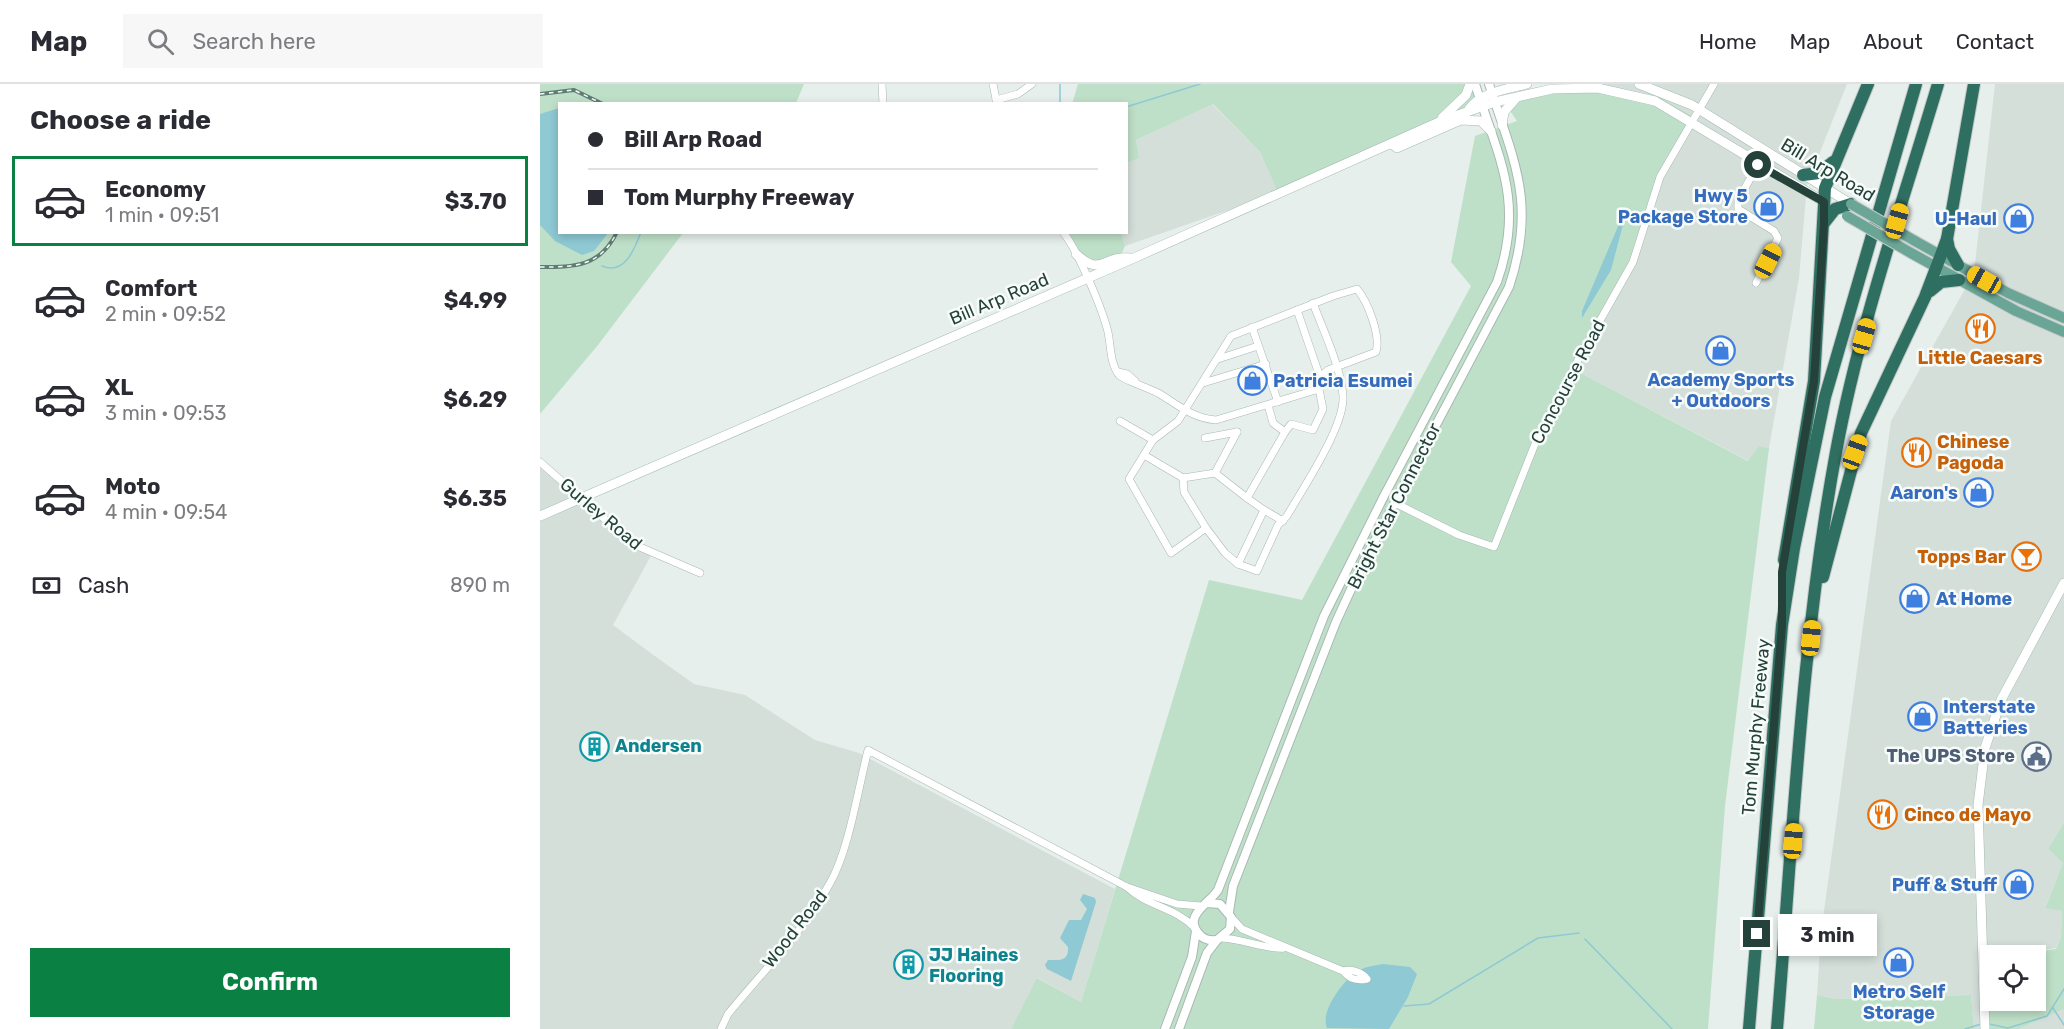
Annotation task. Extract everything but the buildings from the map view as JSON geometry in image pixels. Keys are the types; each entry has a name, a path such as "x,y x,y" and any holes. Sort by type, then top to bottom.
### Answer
{"highway":[{"path":"1782,625 1782,572 1814,381 1825,188 1834,161 1868,84"},
{"name":"Tom Murphy Freeway","path":"1749,1029 1782,625 1816,429 1916,84"},
{"path":"1777,1029 1813,616 1824,520 1842,423 1884,267 1938,84"},
{"path":"1813,616 1858,443 1875,401 1925,297 1947,239 1974,84"},
{"path":"1803,174 1819,173 1834,161"},
{"path":"1824,223 1835,209 1849,210"},
{"path":"1947,239 1949,249 1958,265"},
{"path":"1925,297 1941,282 1959,280"}],"main road":[{"path":"1436,124 1467,95 1470,84"},
{"path":"1509,84 1527,84"},
{"name":"Bill Arp Road","path":"540,516 1087,279 1391,144 1482,103 1492,93 1527,84"},
{"name":"Bill Arp Road","path":"1639,84 1700,110 1825,188 1849,210 1911,253 1958,265 2014,296 2064,318"},
{"name":"Bill Arp Road","path":"1492,93 1516,97 1552,89 1598,88 1655,101 1693,121 1758,165 1835,209"},
{"path":"1502,125 1504,112 1516,97"},
{"path":"1391,144 1397,148 1461,120 1481,122 1491,131"},
{"name":"Bill Arp Road","path":"1849,210 1915,241 1959,280 2016,311 2064,332"},
{"path":"1076,254 1088,265 1095,267 1120,257 1134,258"},
{"path":"1985,1029 1978,805 1985,748 2001,700 2064,583"}],"street":[{"path":"882,84 883,102"},
{"path":"993,84 996,102 1018,94 1032,84"},
{"name":"Bright Star Connector","path":"1204,905 1221,882 1298,677 1324,616 1378,506 1497,282 1504,260 1511,218 1504,172 1475,84"},
{"path":"1693,121 1714,84"},
{"name":"Bright Star Connector","path":"1230,914 1233,886 1317,665 1364,563 1509,287 1517,263 1524,218 1521,191 1517,169 1492,93"},
{"name":"Concourse Road","path":"1395,503 1459,535 1494,547 1537,439 1633,262 1660,177 1681,136 1693,121"},
{"path":"1756,283 1778,238 1774,231 1738,209 1738,200 1758,165"},
{"path":"1064,234 1087,279 1107,331 1113,368 1118,372 1127,374 1199,419 1216,420 1319,389"},
{"path":"1206,528 1171,553 1129,479 1153,440 1178,421 1231,336 1313,303 1357,289 1366,300 1379,342 1376,352 1336,367 1320,377"},
{"path":"1184,478 1184,492 1225,554 1238,564 1257,572 1283,521 1339,423 1343,396 1336,367 1313,303"},
{"path":"1247,498 1285,432 1292,424 1314,430 1323,409 1319,389 1320,377 1296,310"},
{"path":"1252,327 1278,402"},
{"path":"1218,358 1258,346"},
{"path":"1203,383 1266,364"},
{"path":"1268,405 1273,423 1285,432"},
{"path":"1120,421 1153,440"},
{"path":"1206,438 1237,432 1215,473"},
{"path":"1144,455 1184,478 1215,473 1264,510 1283,521"},
{"name":"Gurley Road","path":"540,462 643,550 700,573"},
{"path":"1238,564 1264,510"},
{"name":"Wood Road","path":"721,1029 728,1014 810,915 831,882 842,852 868,750 1127,887"},
{"path":"1127,887 1177,904 1220,904 1242,929 1343,971 1347,976 1360,981 1371,981"},
{"path":"1127,887 1136,895 1182,915 1205,939 1249,940 1275,949 1284,948"},
{"path":"1165,1029 1192,957 1194,917 1204,905"},
{"path":"1179,1029 1207,953 1230,929 1230,914"}],"shaded area":[{"path":"1594,84 1847,84 1807,185 1799,278 1769,448 1759,446 1749,461 1573,369"},
{"path":"1995,84 2064,84 2064,822 2048,849 2063,863 2045,907 2062,911 2061,937 2056,948 2046,950 2046,945 1980,945 1980,1011 1984,1011 1985,1029 1974,1029 1971,995 1836,999 1817,995 1821,933 1891,421 1974,273"},
{"path":"1212,104 1260,152 1278,193 1125,246 1121,234 1128,234 1128,163 1138,158 1136,140"},
{"path":"540,463 602,518 652,554 613,625 652,654 694,684 745,695 815,740 859,753 1115,889 1081,1002 1038,978 1011,1029 540,1029"},
{"path":"2064,1009 2064,1029 2019,1029"}],"green space":[{"path":"540,84 804,84 796,102 558,102 558,234 682,234 598,345 540,414"},
{"path":"1078,84 1475,84 1480,99 1469,109 1278,193 1260,152 1213,104 1136,140 1139,158 1128,163 1128,102 1073,102"},
{"path":"1572,84 1594,84 1658,96 1692,116 1660,177 1633,262 1573,369 1748,461 1759,446 1769,448 1725,806 1708,1029 1011,1029 1037,978 1081,1002 1209,580 1302,600 1471,286 1451,262 1475,136 1517,121 1500,96"},
{"path":"1064,234 1121,234 1125,246 1120,257 1087,265"},
{"path":"2064,822 2064,1009 2019,1029 1985,1029 1984,1011 2046,1011 2046,950 2056,949 2061,937 2062,911 2045,908 2063,863 2048,849"},
{"path":"1817,995 1836,999 1971,995 1974,1029 1814,1029"}],"water":[{"path":"558,108 558,234 607,234 594,251 582,255 555,241 540,225 540,114"},
{"path":"1624,221 1611,270 1582,318 1582,311 1619,224"},
{"path":"1083,894 1095,898 1096,902 1071,981 1047,969 1045,965 1048,960 1062,959 1067,955 1068,947 1060,938 1069,920 1081,920 1087,909 1080,900"},
{"path":"1383,964 1410,967 1417,974 1408,997 1389,1029 1327,1028 1326,1014 1337,992 1347,979 1355,972"}],"waterway":[{"path":"1060,84 1060,102"},
{"path":"1128,106 1200,84"},
{"path":"602,266 610,268 622,264 635,247 640,234"},
{"path":"1404,1006 1429,1004 1538,938 1579,933"},
{"path":"1585,939 1672,1029"},
{"path":"1989,1024 2008,1028 2047,1016 2064,989"},
{"path":"2053,1008 2064,1025"},
{"path":"1965,1029 1981,1024"}],"railway":[{"path":"540,94 574,90 599,102"},
{"path":"540,267 585,263 603,252 616,234"}],"place":[{"name":"Hwy 5 Package Store","path":"1769,206"},
{"name":"U-Haul","path":"2018,219"},
{"name":"Little Caesars","path":"1980,329"},
{"name":"Academy Sports + Outdoors","path":"1721,351"},
{"name":"Patricia Esumei","path":"1252,381"},
{"name":"Chinese Pagoda","path":"1916,452"},
{"name":"Aaron's","path":"1979,493"},
{"name":"Topps Bar","path":"2027,557"},
{"name":"At Home","path":"1915,599"},
{"name":"Interstate Batteries","path":"1922,717"},
{"name":"Andersen","path":"594,746"},
{"name":"The UPS Store","path":"2036,756"},
{"name":"Cinco de Mayo","path":"1883,815"},
{"name":"Puff & Stuff","path":"2018,885"},
{"name":"Metro Self Storage","path":"1899,963"},
{"name":"JJ Haines Flooring","path":"908,965"}],"route":[{"path":"1757,934 1782,625 1780,599 1782,572 1796,477 1812,400 1824,223 1824,202 1758,165"}]}
